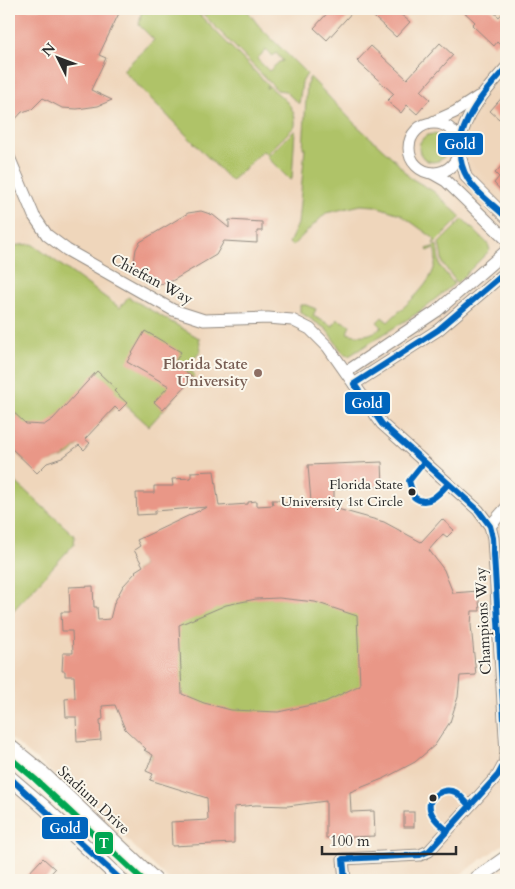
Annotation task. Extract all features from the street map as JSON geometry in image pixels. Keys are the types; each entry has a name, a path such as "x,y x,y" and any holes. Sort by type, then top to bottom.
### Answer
{"main road":[{"name":"Stadium Drive","path":"9,746 42,772 155,880"},
{"path":"9,777 44,807 121,880"},
{"path":"476,880 506,858"}],"street":[{"path":"432,173 445,171 452,165 466,122 484,93 506,68"},
{"path":"484,93 455,112 421,127 414,133 409,149 413,161 418,167 446,181 506,239"},
{"path":"430,123 440,123 448,127 457,136 466,177 506,217"},
{"name":"Chieftan Way","path":"9,157 41,228 67,250 183,315 217,320 280,319 302,324 320,337 346,372"},
{"path":"506,251 437,312 346,372 382,424 478,510 490,526 506,508"},
{"path":"354,384 438,330 506,272"},
{"name":"Champions Way","path":"345,880 343,859 420,855 429,851 498,774 504,764 506,753 499,624 493,538 490,526"}],"shaded area":[{"name":"Florida State University","path":"9,9 506,9 506,842 453,880 169,880 75,790 72,790 9,737"}],"green space":[{"path":"142,9 173,9 179,14 177,9 194,9 268,85 266,89 269,86 288,103 294,113 295,126 267,154 263,151 231,181 123,70 154,40 139,25"},
{"path":"198,9 246,9 259,26 307,74 302,82 299,104 285,91 277,90","holes":["266,50 273,56 276,53 283,61 279,62 269,71 257,59"]},
{"path":"310,77 354,123 394,159 409,177 433,191 461,217 436,242 433,244 435,240 432,237 400,214 375,206 361,205 326,213 292,246 289,243 298,224 305,148 303,148 307,84"},
{"path":"295,130 292,179 290,180 267,157"},
{"path":"433,134 443,138 447,148 443,158 433,162 423,158 419,148 423,138"},
{"path":"463,219 488,244 490,250 457,283 443,264 439,243"},
{"path":"32,244 120,308 128,297 199,338 201,351 187,367 195,375 149,426 121,401 71,453 62,458 31,467 9,446 9,246"},
{"path":"437,245 440,266 454,284 419,312 349,356 343,353 326,329 300,312 300,305 306,305 316,309 313,316 333,326 337,319 350,325 347,333 356,335 370,334 382,327 377,322 382,317 388,322 429,280 434,270 436,259 434,248 428,251 427,249"},
{"path":"9,476 75,536 74,544 9,615"},
{"path":"254,525 441,678 159,768 149,764 152,755 144,750 160,727 153,593 135,571 143,566 138,557 148,551"}],"building":[{"path":"9,9 121,9 99,55 106,58 91,90 112,100 98,106 77,109 62,108 43,98 32,109 22,112 13,122 9,117"},
{"path":"331,9 355,9 327,40 314,28"},
{"path":"365,9 394,9 410,22 396,37"},
{"path":"461,9 490,9 499,17 506,9 506,37 500,45 497,42 494,46 472,25 475,22"},
{"path":"440,43 453,55 421,91 430,99 417,114 407,105 401,113 387,101 394,94 357,61 371,46 407,79"},
{"path":"506,93 506,111 499,119 490,111"},
{"path":"506,161 506,196 494,183 499,177 495,173"},
{"path":"201,211 213,215 229,228 229,220 262,222 262,231 257,231 257,243 224,241 216,255 172,281 160,284 144,279 134,262 136,249 140,242 188,213"},
{"path":"145,331 181,352 175,362 193,378 163,410 154,402 169,386 127,362"},
{"path":"97,371 116,389 114,391 127,403 119,411 115,407 85,439 90,443 84,450 79,445 62,458 47,463 37,473 9,446 9,408 26,424 44,425 53,419"},
{"path":"382,462 383,486 334,489 334,508 384,522 421,542 442,519 454,530 447,537 443,534 429,550 444,570 453,593 478,591 480,611 472,611 471,625 476,675 460,676 458,697 450,722 435,745 415,762 385,778 350,792 351,812 374,811 375,836 326,838 326,801 288,806 256,805 234,807 234,843 172,846 171,822 208,820 207,798 150,780 153,774 146,771 153,755 144,750 146,749 125,729 115,705 102,706 103,719 100,720 101,740 77,742 76,717 66,717 65,699 75,698 74,676 65,676 65,671 62,671 63,653 73,653 72,631 62,631 61,612 70,612 69,587 93,586 94,607 97,607 98,620 110,619 114,603 123,586 135,571 143,566 134,550 140,546 137,540 207,507 155,511 155,514 137,515 136,493 154,493 154,486 173,486 172,479 191,478 191,472 214,471 219,506 248,504 248,502 257,501 257,506 273,505 272,500 281,500 281,503 311,502 308,465","holes":["279,598 315,602 357,616 360,685 325,702 278,712 231,710 204,703 182,694 179,625 226,605 256,599"]},
{"path":"404,812 414,812 414,827 404,827"},
{"path":"43,858 55,869 45,880 22,880"}],"transit line":[{"name":"Gold","path":"506,68 476,105 462,134 460,148 461,164 468,179 506,217"},
{"name":"Gold","path":"345,880 343,859 420,855 429,851 498,775 504,764 506,753 493,538 490,526 478,510 382,424 354,384 438,330 506,272"},
{"name":"Gold","path":"424,462 409,481 414,497 419,500 428,500 437,495 448,484"},
{"name":"T","path":"9,757 143,880"},
{"name":"Gold","path":"9,777 121,880"},
{"name":"Gold","path":"448,831 437,821 431,812 431,800 441,792 451,791 457,793 470,806"}],"place":[{"name":"Florida State University","path":"258,373"},
{"name":"Florida State University 1st Circle","path":"412,492"}]}
